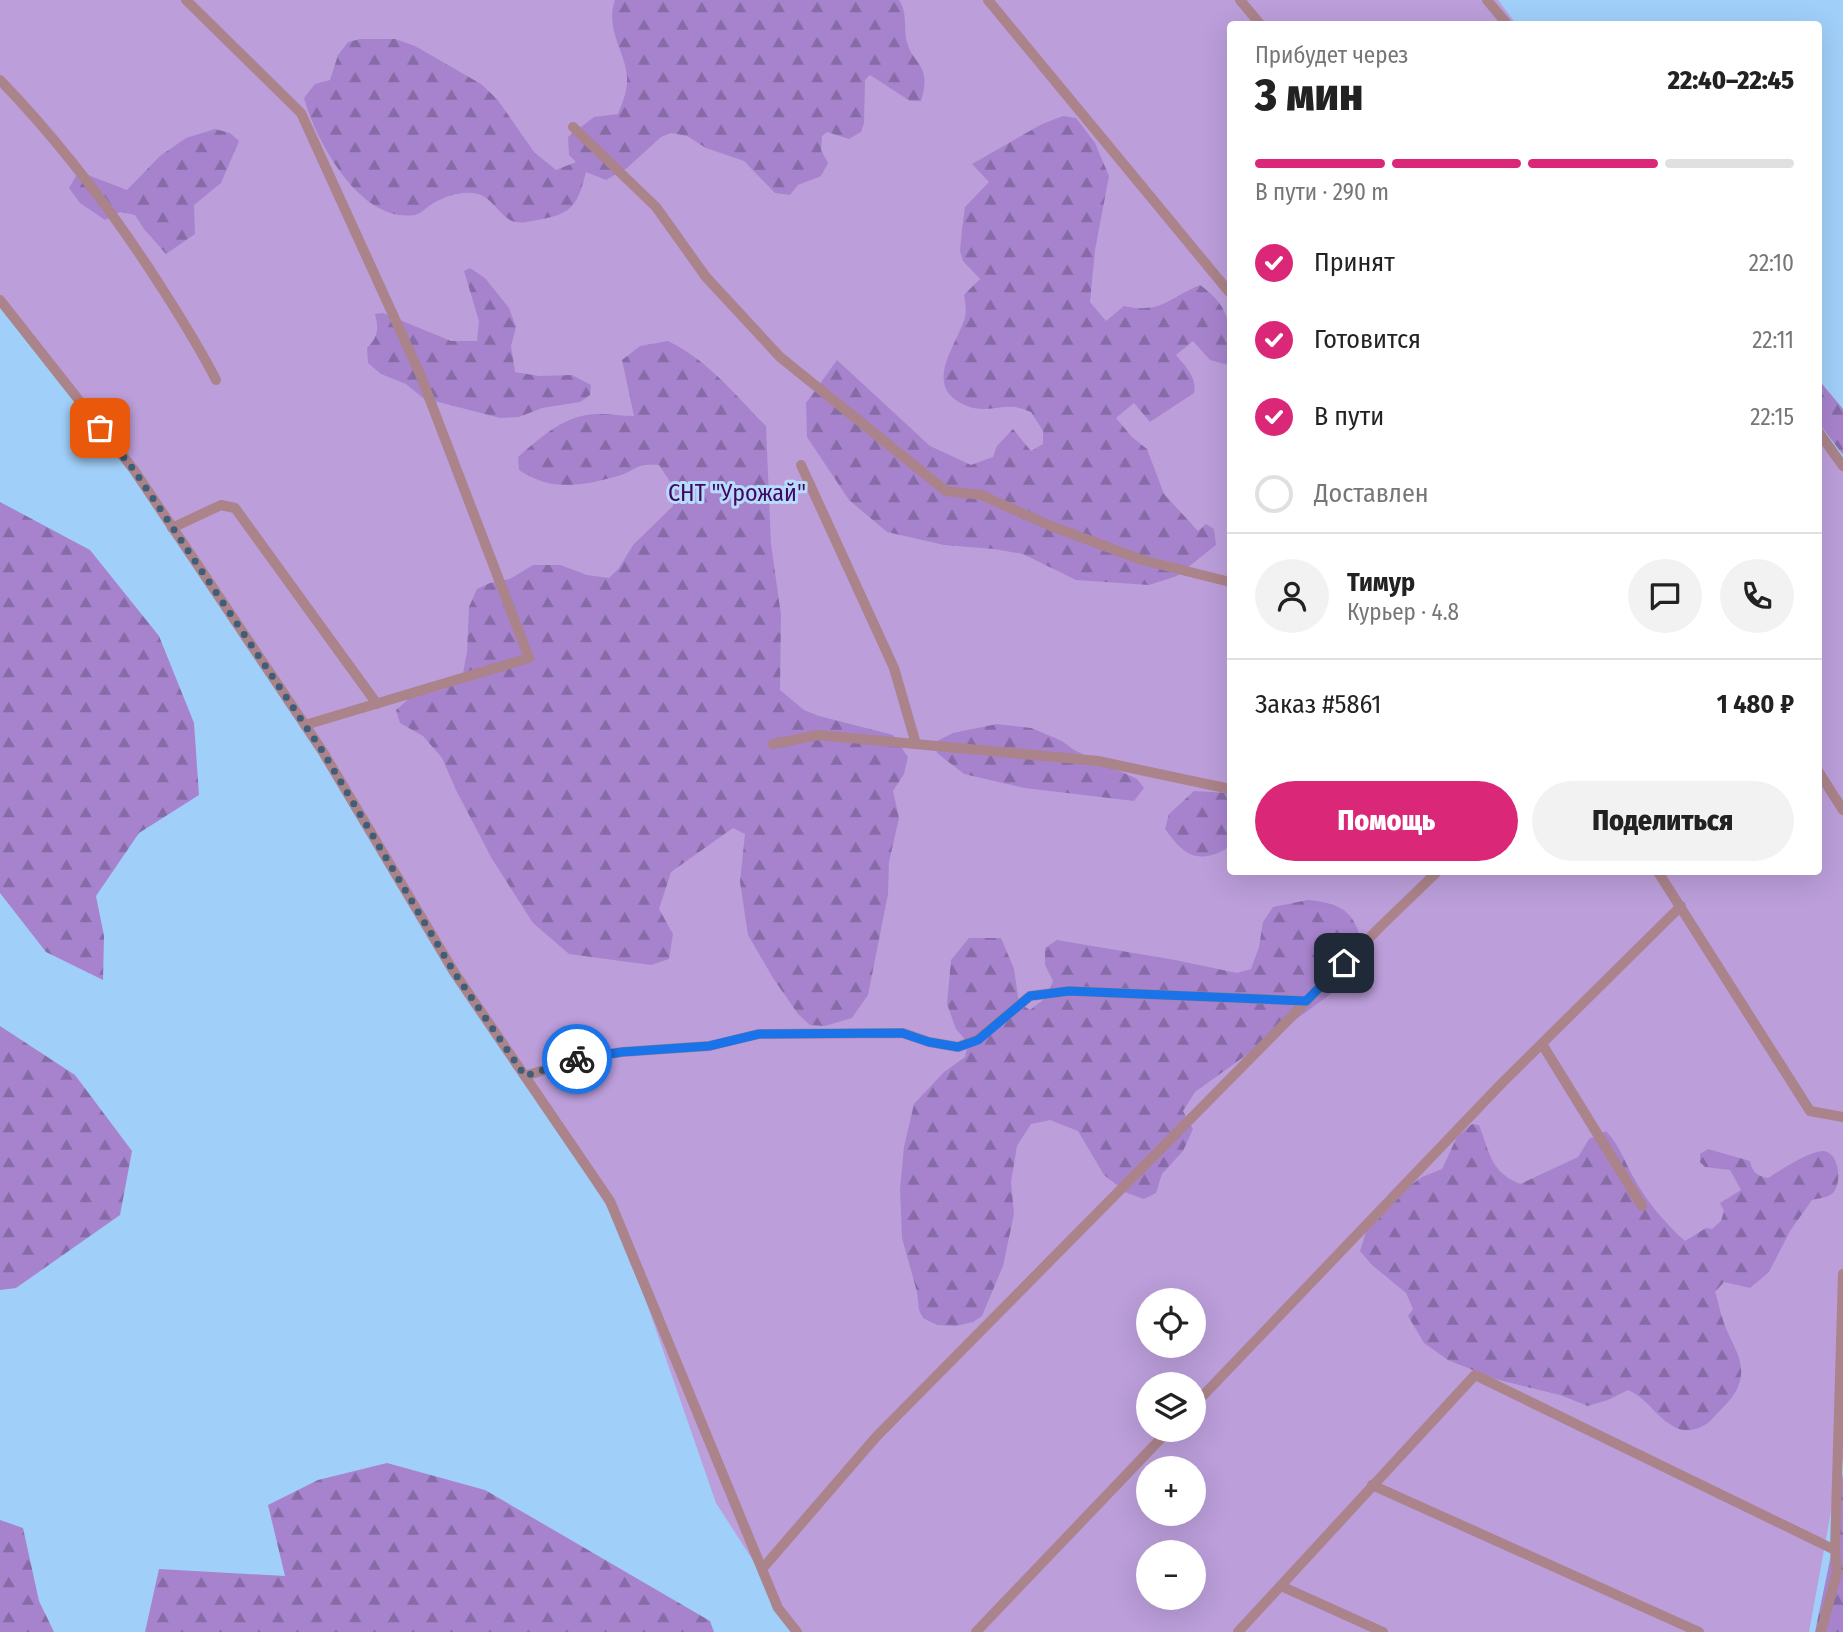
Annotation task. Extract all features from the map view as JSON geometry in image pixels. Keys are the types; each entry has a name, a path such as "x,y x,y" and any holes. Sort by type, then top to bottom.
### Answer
{"lane":[{"path":"186,0 302,114 420,374 529,658 305,726"},
{"path":"988,0 1227,289"},
{"path":"1240,0 1257,21"},
{"path":"1487,0 1504,21"},
{"path":"0,80 36,117 117,219 198,344 216,380"},
{"path":"573,127 656,207 706,277 780,357 946,491 981,495 1051,526 1142,560 1227,581"},
{"path":"0,300 134,470 305,726 454,972 610,1201 778,1608 797,1632"},
{"path":"1822,437 1843,466"},
{"path":"801,465 894,668 916,744"},
{"path":"172,528 221,505 235,508 377,704"},
{"path":"773,744 818,735 1098,761 1227,788"},
{"path":"1822,777 1843,810"},
{"path":"762,1568 876,1437 1434,875"},
{"path":"1660,875 1810,1111 1843,1118"},
{"path":"1206,1393 1542,1044 1681,906"},
{"path":"525,1076 582,1058 622,1052 709,1046 759,1034 902,1033 929,1042 958,1047 978,1040 1030,996 1069,991 1306,1001"},
{"path":"1542,1044 1642,1206"},
{"path":"1821,1632 1837,1572 1835,1550 1843,1273"},
{"path":"1238,1632 1475,1375 1835,1550"},
{"path":"976,1632 1158,1442"},
{"path":"1372,1485 1699,1632"},
{"path":"1835,1550 1843,1492"},
{"path":"1281,1586 1383,1632"}],"green space":[{"name":"СНТ \"Урожай\"","path":"0,0 1498,0 1514,21 1227,21 1227,875 1822,875 1822,433 1843,462 1843,1461 1840,1462 1809,1632 799,1632 716,1503 621,1229 381,849 156,502 0,301"},
{"path":"615,0 899,0 909,47 923,71 924,88 921,101 910,101 870,75 865,80 864,123 861,132 849,139 827,132 822,136 821,150 828,163 821,176 798,185 790,195 775,193 744,161 706,148 687,136 671,133 661,137 627,168 606,180 586,172 579,195 570,209 555,216 522,223 510,220 486,198 472,193 448,196 414,215 394,214 376,206 343,176 310,116 304,98 315,84 330,80 338,55 348,42 360,39 395,39 415,46 481,84 497,99 534,152 556,170 576,162 569,155 568,137 594,117 618,114 624,98 626,71 612,22"},
{"path":"1063,116 1076,118 1095,143 1109,176 1095,250 1090,302 1106,321 1124,306 1156,306 1200,285 1219,302 1227,320 1227,365 1210,360 1193,341 1176,355 1192,377 1194,393 1150,422 1134,403 1116,418 1132,437 1147,449 1164,494 1198,531 1206,524 1214,529 1216,545 1177,576 1149,585 1076,580 1023,554 944,545 887,532 849,500 807,437 806,403 837,360 930,446 971,465 993,457 997,446 1013,429 1031,451 1043,444 1043,431 1031,412 1015,407 979,409 967,406 953,398 946,388 944,377 945,365 965,317 964,295 980,279 963,261 960,251 965,207 989,182 972,164 1042,124"},
{"path":"215,129 230,133 239,141 221,183 194,205 195,234 166,254 135,215 120,212 105,220 80,203 69,188 76,176 88,175 127,190 160,156 186,138"},
{"path":"470,268 485,278 509,308 516,327 511,346 515,372 539,376 572,375 591,385 590,395 580,402 542,408 519,417 500,418 423,398 406,384 381,374 368,363 367,348 377,332 375,314 383,313 451,341 477,341 479,321 464,271"},
{"path":"668,341 708,368 766,426 771,544 781,615 780,690 804,710 819,716 893,735 908,757 904,774 893,791 899,818 889,862 888,894 868,995 852,1018 825,1026 810,1025 798,1014 748,935 740,882 745,834 733,828 671,872 659,909 673,934 669,959 651,965 569,954 533,923 492,859 442,758 423,736 400,723 396,710 411,697 444,689 463,673 469,607 477,589 510,579 533,565 560,565 587,575 609,578 619,568 633,545 673,506 671,483 659,465 640,466 618,476 567,485 543,482 531,477 519,470 518,457 556,427 577,417 600,414 634,416 622,360 640,346"},
{"path":"1822,384 1843,409 1843,455 1822,427"},
{"path":"0,502 90,550 159,636 194,723 199,795 139,833 96,896 104,936 103,980 46,952 0,893"},
{"path":"997,724 1031,728 1062,741 1074,750 1137,779 1144,788 1134,801 1025,788 964,774 937,753 935,742 953,733"},
{"path":"1194,791 1227,793 1226,849 1206,856 1184,851 1165,829 1169,814"},
{"path":"1308,900 1332,904 1348,913 1357,929 1364,953 1335,991 1195,1092 1183,1111 1193,1129 1183,1151 1162,1174 1156,1193 1144,1199 1127,1193 1104,1175 1078,1131 1050,1120 1031,1124 1017,1146 1011,1182 1014,1214 1003,1266 982,1316 973,1322 956,1326 937,1325 923,1318 902,1238 900,1189 904,1147 914,1104 944,1072 965,1057 968,1043 956,1029 947,1004 951,960 969,938 1001,938 1014,969 1019,1003 1030,1010 1047,997 1053,981 1045,965 1045,948 1057,940 1237,973 1251,969 1259,947 1263,922 1273,907"},
{"path":"0,1026 75,1075 132,1151 120,1215 16,1288 0,1290"},
{"path":"1472,1124 1479,1125 1497,1167 1520,1184 1578,1157 1589,1139 1606,1131 1645,1197 1685,1241 1706,1228 1712,1229 1721,1221 1724,1211 1720,1203 1741,1190 1730,1170 1705,1167 1700,1162 1700,1154 1708,1149 1750,1161 1756,1173 1768,1178 1810,1154 1823,1151 1833,1157 1838,1169 1836,1189 1828,1196 1812,1200 1790,1231 1769,1272 1750,1288 1724,1282 1715,1292 1727,1331 1740,1360 1741,1376 1735,1393 1710,1421 1693,1430 1679,1429 1665,1421 1641,1398 1628,1390 1588,1406 1560,1395 1495,1379 1448,1360 1424,1343 1408,1316 1413,1309 1406,1293 1372,1265 1360,1251 1366,1232 1411,1185 1442,1169 1457,1137"},
{"path":"387,1463 485,1490 710,1621 714,1632 145,1632 159,1569 285,1576 268,1505 318,1480"},
{"path":"1843,1474 1843,1632 1815,1632 1831,1555 1831,1533"},
{"path":"0,1520 23,1528 39,1601 54,1632 0,1632"}],"way so far":[{"path":"100,428 134,470 323,752 454,972 525,1076 577,1059"}],"route":[{"path":"577,1059 622,1052 709,1046 759,1034 902,1033 929,1042 958,1047 978,1040 1030,996 1069,991 1306,1001 1344,963"}]}
